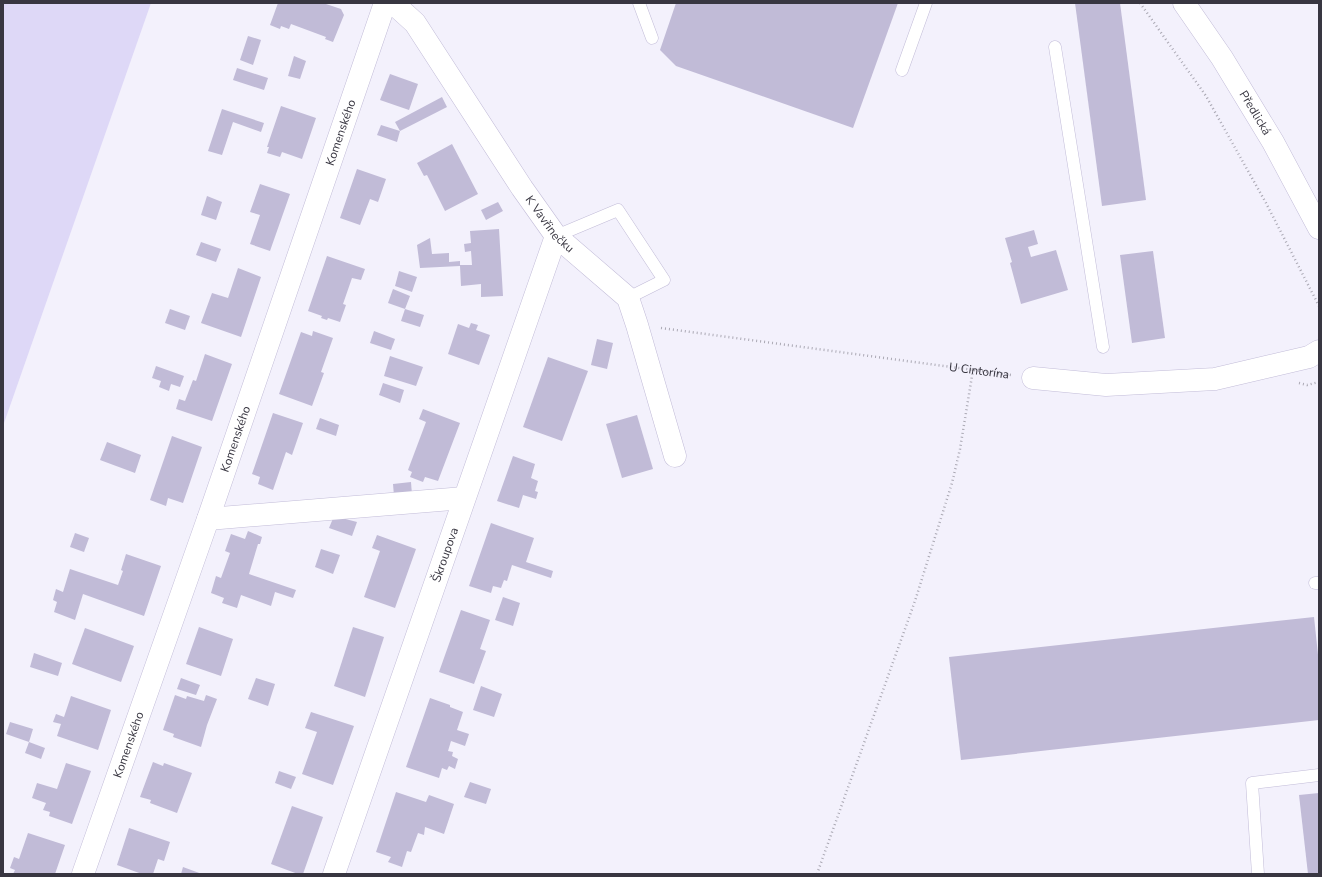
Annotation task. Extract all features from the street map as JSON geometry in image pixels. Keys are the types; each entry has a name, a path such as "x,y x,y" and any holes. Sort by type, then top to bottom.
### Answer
{"street":[{"name":"Komenského","path":"83,874 208,519 385,3"},
{"name":"K Vavřinečku","path":"393,3 415,23 522,188 556,236 628,298"},
{"name":"Předlická","path":"1184,3 1222,58 1273,142 1319,228"},
{"name":"Škroupova","path":"334,874 556,236"},
{"path":"628,298 675,456"},
{"path":"1033,378 1106,385 1215,379 1309,357 1319,352"},
{"path":"208,519 464,498"}],"lane":[{"path":"639,3 652,38"},
{"path":"902,70 926,3"},
{"path":"1055,47 1103,347"},
{"path":"556,236 618,210 664,280 628,298"},
{"path":"1258,874 1252,783 1319,775"}],"path":[{"path":"1140,3 1206,96 1266,203 1319,306"},
{"name":"U Cintorína","path":"637,325 1033,378"},
{"path":"817,874 915,601 952,483 960,449 973,370"}],"shaded area":[{"path":"3,3 151,3 3,426"}],"building":[{"path":"278,3 323,3 341,9 344,15 333,42 325,39 326,37 291,24 289,29 281,26 280,29 270,25"},
{"path":"676,3 898,3 853,128 676,66 660,50"},
{"path":"1075,3 1120,3 1146,200 1102,206"},
{"path":"248,36 261,40 253,65 240,60"},
{"path":"294,56 306,61 300,79 288,76"},
{"path":"237,68 268,78 264,90 233,80"},
{"path":"390,74 418,84 409,110 380,100"},
{"path":"442,97 447,107 400,131 395,122"},
{"path":"281,106 316,118 302,159 282,152 280,157 267,153 269,147 267,147"},
{"path":"222,109 264,123 261,132 233,122 222,155 208,151"},
{"path":"381,125 400,131 397,142 377,135"},
{"path":"452,144 478,194 445,211 427,175 424,176 417,163"},
{"path":"357,169 386,179 378,202 370,199 360,225 340,218"},
{"path":"260,184 290,194 270,251 250,244 260,215 250,212"},
{"path":"207,196 222,202 216,220 201,215"},
{"path":"498,202 503,211 486,220 481,210"},
{"path":"499,229 503,296 481,297 481,284 461,286 460,266 420,268 417,245 430,238 432,254 449,253 449,262 460,261 460,265 472,265 471,251 465,252 464,244 471,243 470,231"},
{"path":"1034,230 1038,244 1028,247 1031,257 1056,250 1068,290 1021,304 1005,238"},
{"path":"201,242 221,249 216,262 196,255"},
{"path":"1153,251 1165,338 1132,343 1120,255"},
{"path":"327,256 365,269 361,280 352,278 343,304 346,305 340,322 328,318 327,320 321,318 322,316 308,311"},
{"path":"238,268 261,277 241,337 201,323 212,293 228,298"},
{"path":"399,271 417,277 412,292 395,286"},
{"path":"393,289 410,296 405,309 388,303"},
{"path":"170,309 190,316 185,330 165,323"},
{"path":"405,309 424,315 420,327 401,321"},
{"path":"471,323 478,325 476,330 490,335 479,365 448,354 458,324 469,328"},
{"path":"313,331 333,338 321,372 324,373 312,406 279,394 301,332 312,336"},
{"path":"374,331 395,339 391,350 370,343"},
{"path":"597,339 613,343 607,369 591,365"},
{"path":"205,354 232,364 212,421 176,409 179,399 185,401 193,380 196,381"},
{"path":"390,356 423,367 416,386 384,376"},
{"path":"548,357 588,371 562,441 523,427"},
{"path":"156,366 184,376 180,387 171,384 169,391 159,387 161,381 152,378"},
{"path":"383,383 404,390 400,403 379,395"},
{"path":"423,409 460,423 438,481 425,477 423,482 410,477 412,472 408,470 426,422 419,419"},
{"path":"273,413 303,423 292,455 286,452 273,490 258,484 260,477 252,474"},
{"path":"637,415 653,469 622,478 606,424"},
{"path":"320,418 339,425 336,436 316,429"},
{"path":"172,436 202,447 183,503 168,498 166,506 150,500"},
{"path":"107,442 141,455 135,473 100,460"},
{"path":"513,456 535,464 531,478 538,481 535,491 538,492 536,499 523,495 519,508 497,501"},
{"path":"411,482 412,495 394,496 393,484"},
{"path":"334,516 357,522 352,536 329,528"},
{"path":"491,523 534,538 526,562 553,571 551,578 512,565 507,581 504,580 501,588 493,586 491,593 469,586"},
{"path":"248,531 262,537 260,544 258,544 249,574 296,590 293,598 275,592 271,606 241,595 237,608 222,603 224,598 211,593 216,576 221,578 230,553 225,551 231,534 245,539"},
{"path":"75,533 89,538 84,552 70,547"},
{"path":"377,535 416,549 395,608 364,597 380,551 372,548"},
{"path":"321,549 340,555 333,574 315,567"},
{"path":"126,554 161,566 144,616 83,594 75,620 54,612 57,602 53,600 56,589 63,592 70,569 118,585 123,571 121,570"},
{"path":"503,597 520,603 513,626 495,620"},
{"path":"461,610 490,620 480,649 486,651 474,684 439,672"},
{"path":"1314,617 1319,664 1319,720 961,760 949,657"},
{"path":"199,627 233,639 221,676 186,664"},
{"path":"353,627 384,637 365,697 334,686"},
{"path":"85,628 134,646 121,682 72,664"},
{"path":"34,653 62,663 58,676 30,667"},
{"path":"181,678 200,685 196,695 177,689"},
{"path":"256,678 275,684 268,706 248,699"},
{"path":"481,686 502,694 494,717 473,710"},
{"path":"175,695 186,699 187,696 204,701 206,695 217,699 207,725 201,747 173,737 174,734 163,730"},
{"path":"71,696 111,710 98,750 57,736 61,724 53,722 56,714 64,717"},
{"path":"430,698 450,705 450,707 463,712 457,730 469,734 465,746 451,741 448,751 453,752 452,756 458,759 455,769 449,766 447,770 442,768 439,778 406,767"},
{"path":"311,712 354,726 333,785 302,774 317,732 305,728"},
{"path":"10,722 33,729 29,742 6,734"},
{"path":"29,742 45,748 41,759 25,753"},
{"path":"153,762 163,766 164,763 192,773 177,813 150,803 151,800 140,797"},
{"path":"66,763 91,771 72,824 49,816 50,812 43,810 46,803 32,798 37,783 57,789"},
{"path":"279,771 296,777 291,789 275,783"},
{"path":"470,782 491,789 486,804 464,797"},
{"path":"396,792 426,802 429,795 454,804 444,834 425,827 424,835 418,833 411,852 407,851 402,867 388,862 391,857 376,852"},
{"path":"1319,793 1319,874 1308,874 1299,795"},
{"path":"292,806 323,817 303,874 298,874 271,864"},
{"path":"129,828 170,842 164,861 158,859 153,874 142,874 117,865"},
{"path":"28,833 65,845 55,874 13,874 15,870 10,868 14,857 19,859"},
{"path":"183,867 202,874 181,874"}]}
